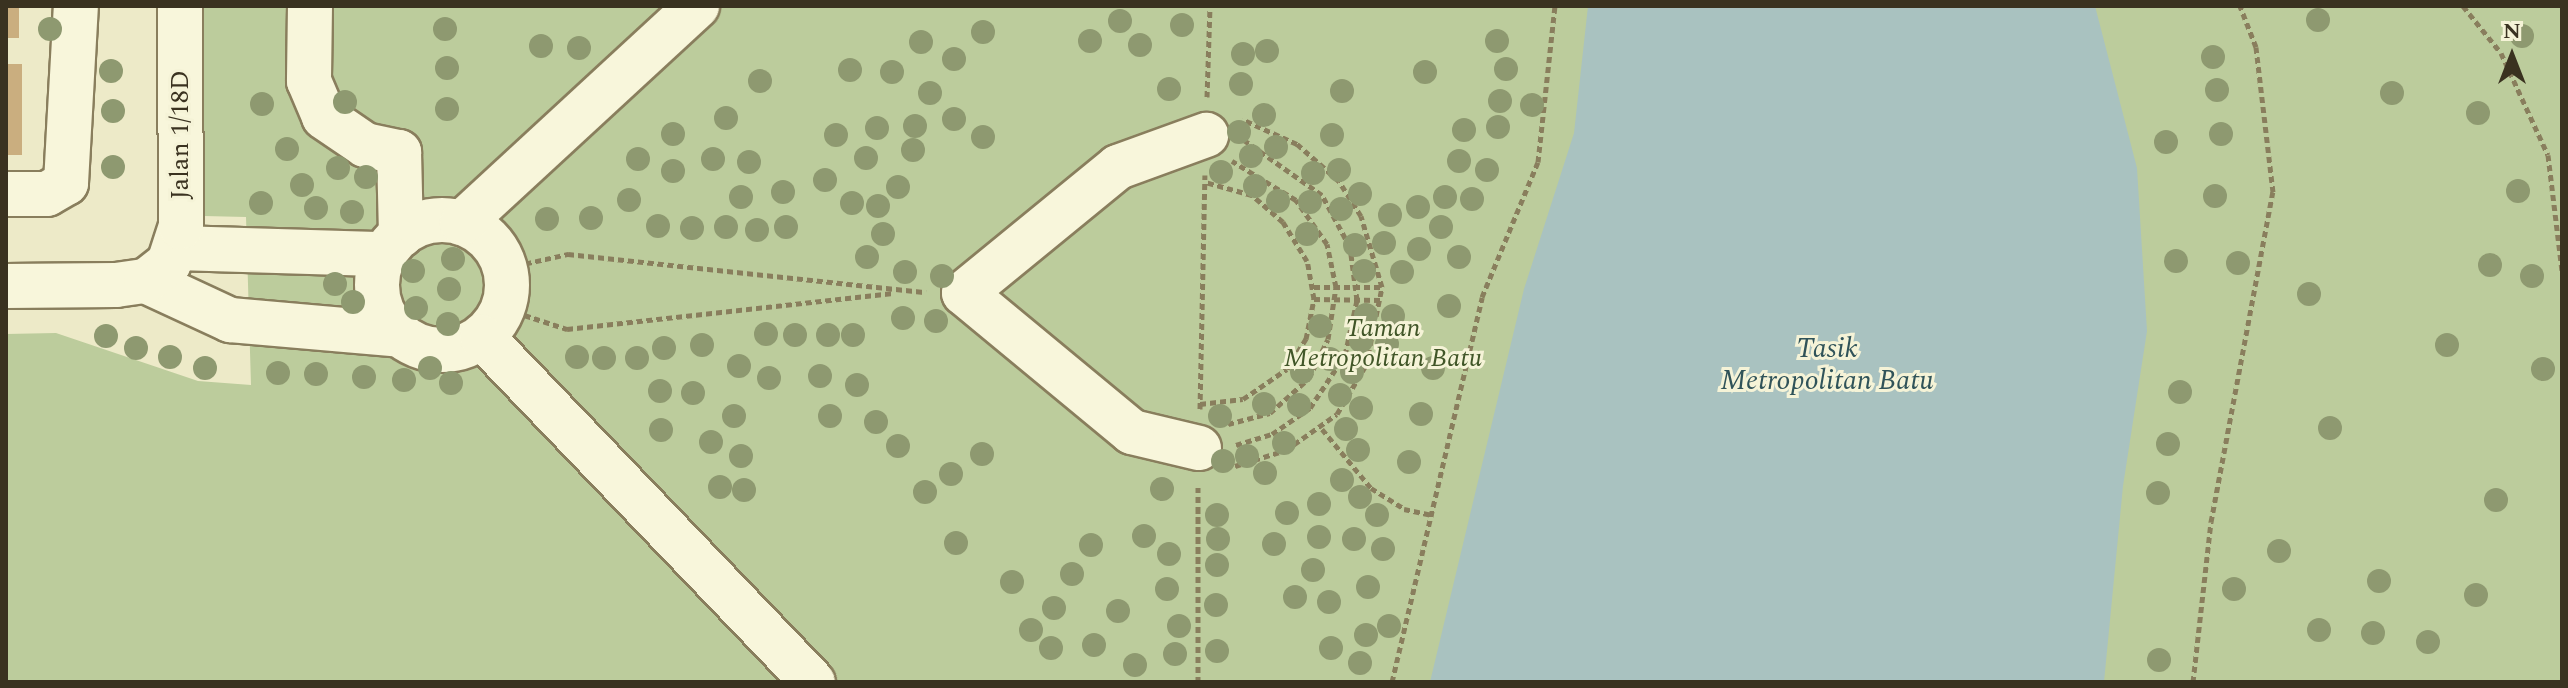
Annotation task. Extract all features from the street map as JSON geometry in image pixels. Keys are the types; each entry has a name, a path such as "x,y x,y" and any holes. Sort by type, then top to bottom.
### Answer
{"street":[{"path":"6,194 58,190 70,167 76,6"},
{"name":"Jalan 1/18D","path":"164,264 180,6"},
{"path":"310,6 309,81 324,117 365,145 399,152 393,244 378,296 400,335"},
{"path":"462,223 697,6"},
{"path":"1199,447 1132,432 964,293 1118,167 1206,135"},
{"path":"6,286 164,264 393,244 426,222 462,223 491,242 497,305 813,682"},
{"path":"164,264 230,320 400,335 449,350 497,305"}],"path":[{"path":"1198,682 1199,447 1210,6"},
{"path":"1392,682 1482,297 1538,162 1555,6"},
{"path":"2193,682 2211,522 2273,192 2256,47 2240,6"},
{"path":"2463,6 2501,53 2548,155 2562,270"},
{"path":"1199,447 1261,460 1322,429 1358,381 1382,287 1361,216 1326,168 1278,133 1206,135"},
{"path":"1199,447 1293,397 1322,356 1336,287 1327,244 1287,190 1237,162 1206,135"},
{"path":"1199,447 1272,434 1310,408 1345,355 1357,300 1357,287 1343,230 1305,177 1245,141 1206,135"},
{"path":"1200,404 1243,399 1287,369 1306,339 1314,299 1314,287 1283,222 1252,195 1205,182"},
{"path":"568,254 906,291 567,329 497,305 568,254"},
{"path":"1314,287 1382,287"},
{"path":"1314,299 1381,300"},
{"path":"1322,429 1371,488 1404,509 1433,515"}],"green space":[{"name":"Taman Metropolitan Batu","path":"203,6 2562,6 2562,682 6,682 6,334 56,333 198,381 251,385 246,217 204,216"}],"water":[{"name":"Tasik Metropolitan Batu","path":"1588,6 2095,6 2137,168 2147,331 2123,486 2104,682 1430,682 1524,289 1574,133"}],"building":[{"path":"6,6 19,6 19,38 6,38"},
{"path":"6,64 22,64 22,155 6,155"}]}
